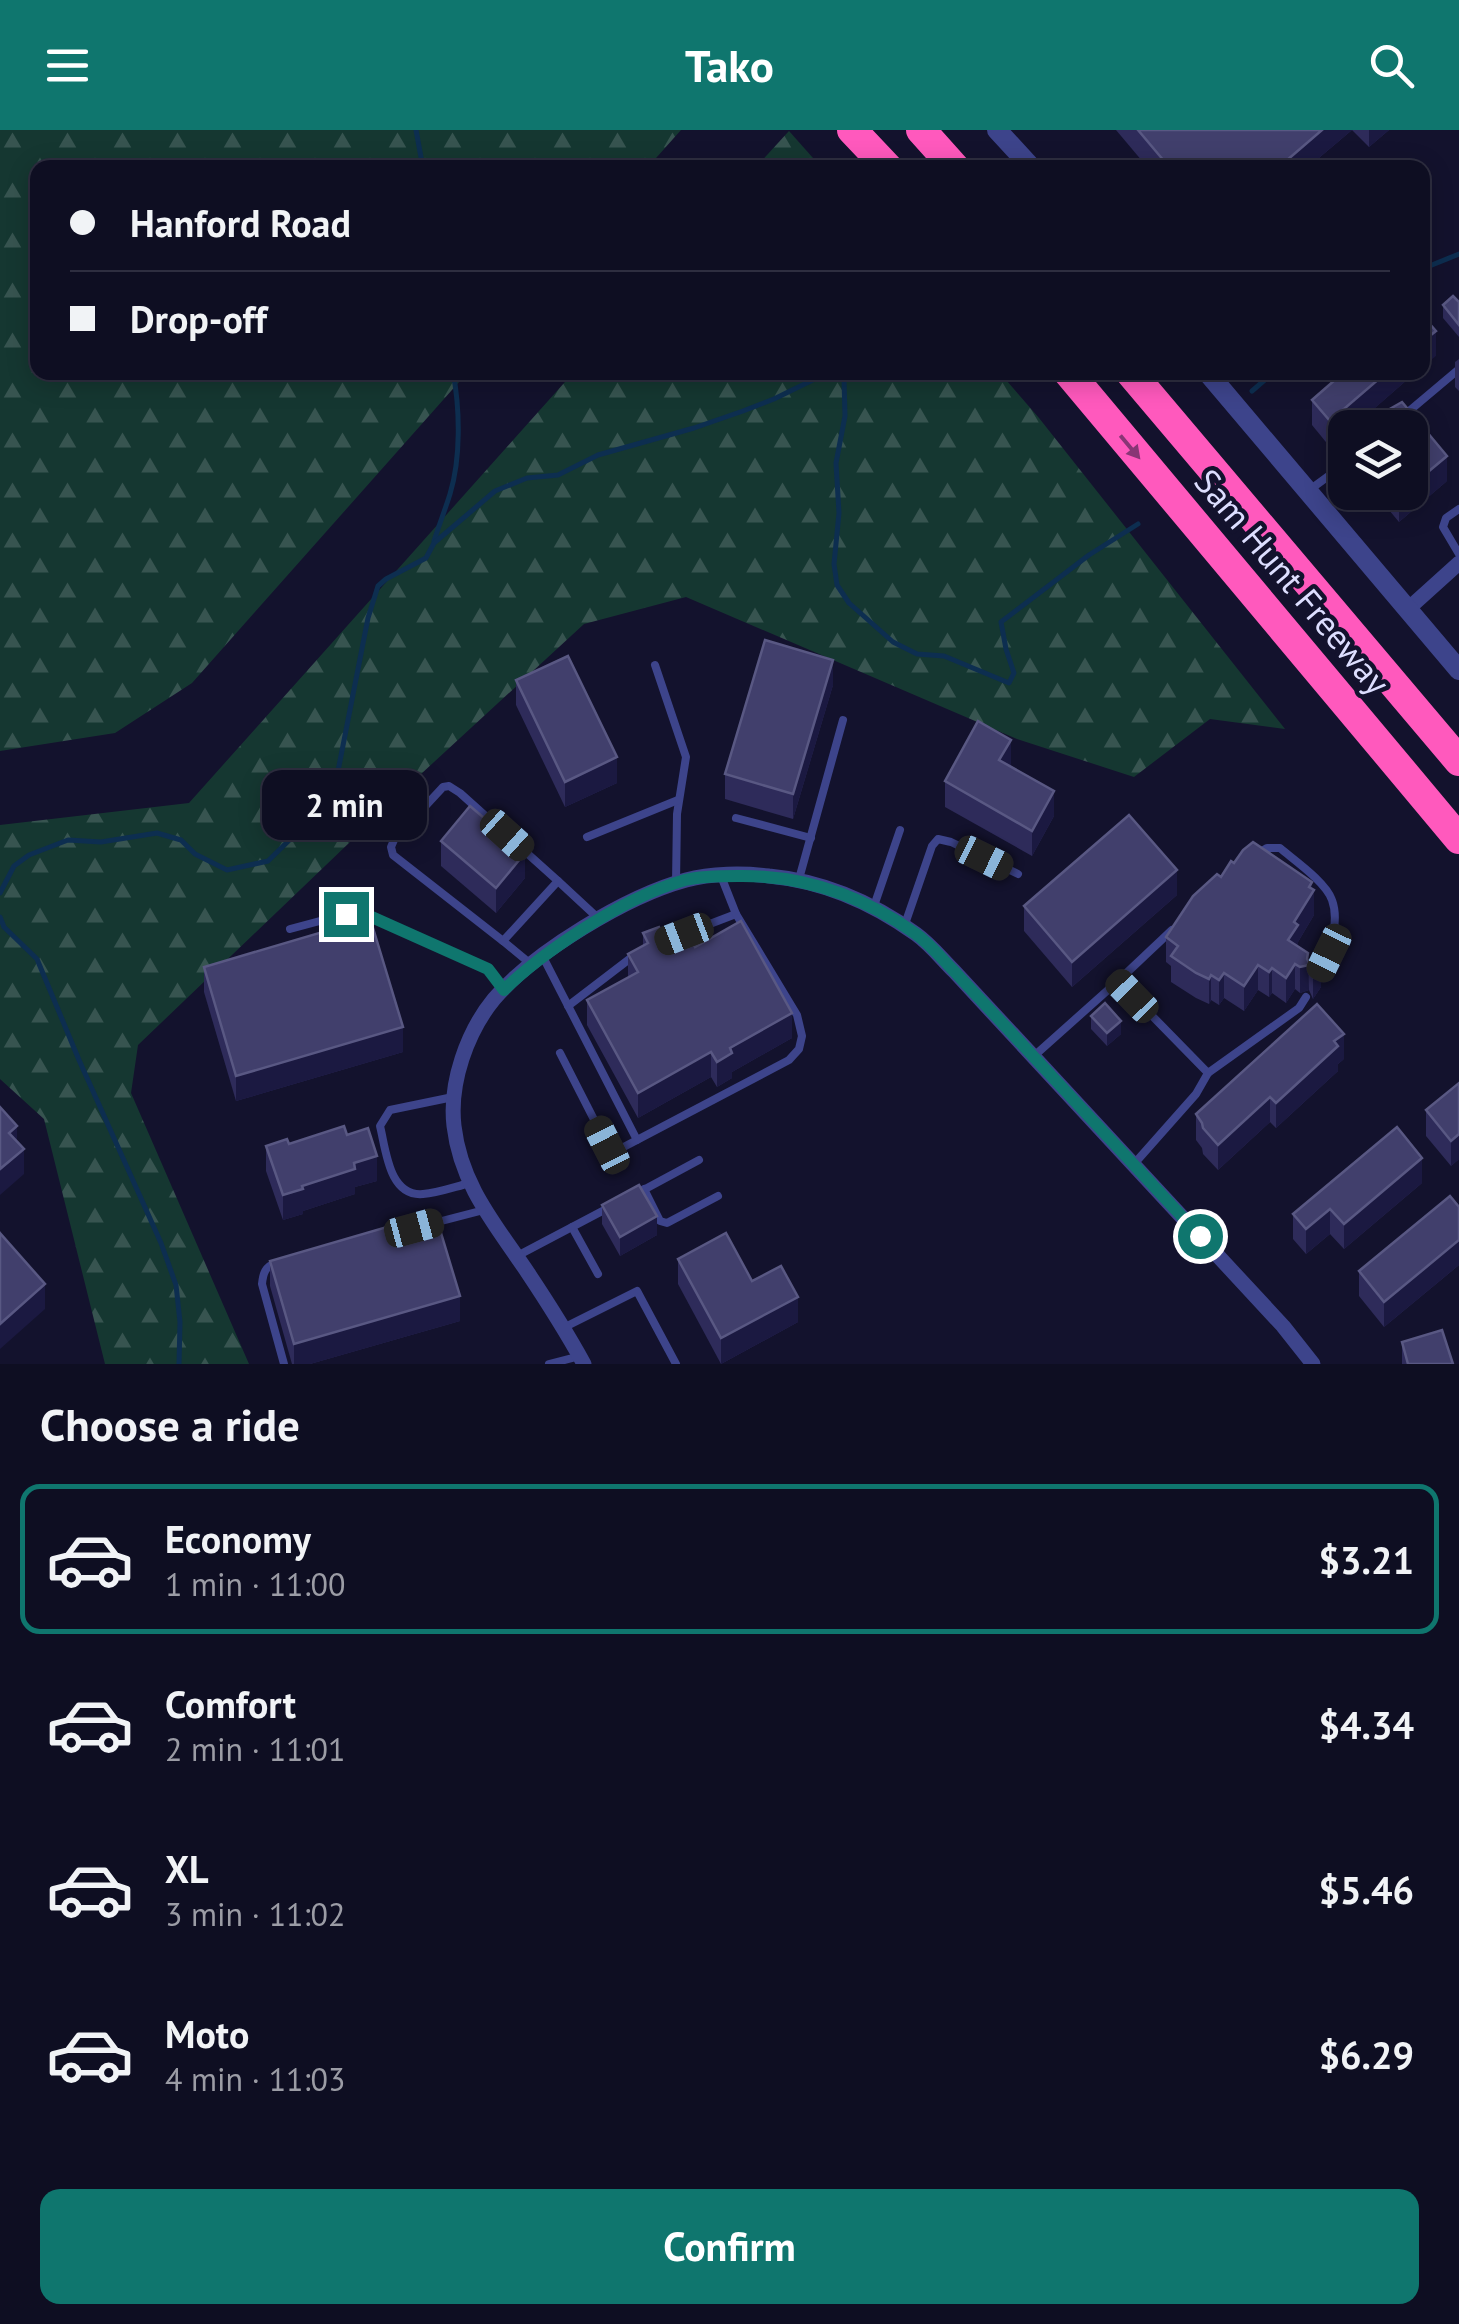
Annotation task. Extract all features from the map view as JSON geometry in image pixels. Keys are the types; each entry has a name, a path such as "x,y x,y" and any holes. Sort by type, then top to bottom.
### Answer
{"highway":[{"path":"852,130 880,160"},
{"path":"920,130 948,160"},
{"name":"Sam Hunt Freeway","path":"1075,380 1459,838"},
{"name":"Sam Hunt Freeway","path":"1137,380 1459,762"},
{"path":"1278,546 1459,748"},
{"path":"1321,676 1459,861"}],"street":[{"path":"997,130 1025,160"},
{"path":"1215,380 1459,670"},
{"path":"1408,608 1459,564"},
{"path":"582,1360 484,1210 458,1152 454,1121 458,1076 471,1034 494,999 537,961 624,903 689,879 768,876 824,886 873,908 918,936 1134,1164 1313,1364"}],"lane":[{"path":"1410,410 1459,369"},
{"path":"1308,492 1328,477"},
{"path":"1459,509 1446,518 1443,527 1459,554"},
{"path":"655,665 686,757 678,800 676,884"},
{"path":"798,881 843,720"},
{"path":"599,919 449,786 391,847 392,855 503,941 537,961 568,1006 636,1140"},
{"path":"587,837 678,800"},
{"path":"736,818 811,838"},
{"path":"873,908 900,830"},
{"path":"904,927 932,846 938,839 1018,874"},
{"path":"1245,863 1267,848 1280,848 1332,897 1329,953 1314,983"},
{"path":"560,1053 607,1145 616,1151 789,1060 799,1049 802,1036 797,1015 736,914 720,876"},
{"path":"503,941 558,881"},
{"path":"290,929 346,914 365,914 488,969 504,990"},
{"path":"674,938 736,914"},
{"path":"1034,1056 1179,924"},
{"path":"568,1006 648,948"},
{"path":"1118,981 1208,1072"},
{"path":"1134,1164 1196,1094 1208,1072 1299,1008 1306,997"},
{"path":"456,1097 390,1110 380,1126 394,1180 404,1190 418,1195 470,1183"},
{"path":"629,1197 699,1160"},
{"path":"644,1189 660,1221 667,1223 718,1196"},
{"path":"517,1256 614,1205"},
{"path":"426,1224 484,1210"},
{"path":"572,1227 598,1274"},
{"path":"284,1364 262,1284 266,1268 292,1259"},
{"path":"563,1328 637,1290 676,1364"},
{"path":"549,1364 582,1360"}],"green space":[{"path":"0,130 681,130 654,160 30,160 30,380 461,380 192,683 115,733 0,751"},
{"path":"789,131 815,160 762,160"},
{"path":"567,380 1006,380 1285,729 1210,719 1134,777 1017,739 686,597 584,624 138,1045 131,1093 249,1364 105,1364 44,1119 0,1079 0,825 189,803"}],"building":[{"path":"1138,130 1322,130 1287,160 1163,160"},
{"path":"1453,296 1459,302 1459,325 1443,305"},
{"path":"1335,380 1378,380 1343,410 1328,410 1328,419 1312,400"},
{"path":"1402,402 1409,410 1388,410"},
{"path":"1428,433 1447,456 1428,472"},
{"path":"765,640 833,660 793,794 725,774"},
{"path":"568,656 617,757 565,782 516,680"},
{"path":"978,721 1011,740 999,760 1054,791 1032,831 945,781"},
{"path":"470,806 525,853 496,888 441,841"},
{"path":"1129,815 1177,870 1072,962 1024,906"},
{"path":"1253,842 1312,882 1309,887 1314,890 1288,940 1308,953 1310,964 1321,962 1313,974 1309,965 1295,964 1286,978 1272,968 1269,972 1258,965 1244,986 1224,973 1219,980 1211,975 1209,979 1171,956 1178,946 1166,937 1193,896 1217,874 1221,877 1231,861 1234,863"},
{"path":"370,918 403,1027 236,1076 204,967"},
{"path":"741,921 792,1013 730,1048 732,1053 717,1062 711,1052 638,1093 587,1000 638,972 628,954 648,943 643,933 659,927 664,936 683,926 695,947"},
{"path":"1105,1003 1121,1021 1107,1033 1091,1016"},
{"path":"1317,1004 1344,1034 1334,1041 1338,1046 1276,1103 1270,1097 1218,1145 1196,1114"},
{"path":"1459,1083 1459,1134 1451,1141 1426,1110"},
{"path":"0,1107 17,1126 9,1133 24,1149 0,1169"},
{"path":"344,1126 347,1135 368,1128 377,1156 354,1163 355,1169 283,1195 266,1146 287,1139 289,1144"},
{"path":"1397,1127 1422,1158 1344,1224 1330,1209 1306,1229 1293,1214"},
{"path":"639,1185 657,1216 620,1237 602,1205"},
{"path":"1450,1196 1459,1207 1459,1240 1384,1302 1359,1271"},
{"path":"435,1213 460,1296 294,1344 270,1261"},
{"path":"0,1233 45,1284 0,1324"},
{"path":"726,1233 752,1281 781,1266 798,1297 721,1338 678,1259"},
{"path":"1442,1330 1453,1364 1408,1364 1402,1342"}],"waterway":[{"path":"416,130 422,160"},
{"path":"1430,266 1459,254"},
{"path":"434,541 450,494 458,449 454,380"},
{"path":"0,893 14,866 29,855 68,840 101,842 157,833 181,840 195,854 227,870 268,861 317,813 338,771 368,618 378,586 426,558 434,543 495,491 527,478 558,475 598,455 743,411 813,380"},
{"path":"844,380 845,416 836,463 837,585 849,603 893,642 917,654 944,656 1009,683 1014,673 1001,622 1089,555 1138,524"},
{"path":"1252,391 1265,380"},
{"path":"0,917 4,927 37,959 161,1243 176,1285 179,1364"}],"route":[{"path":"346,914 365,914 488,969 504,990 562,942 624,903 689,879 768,876 824,886 873,908 918,936 1200,1236"}]}
